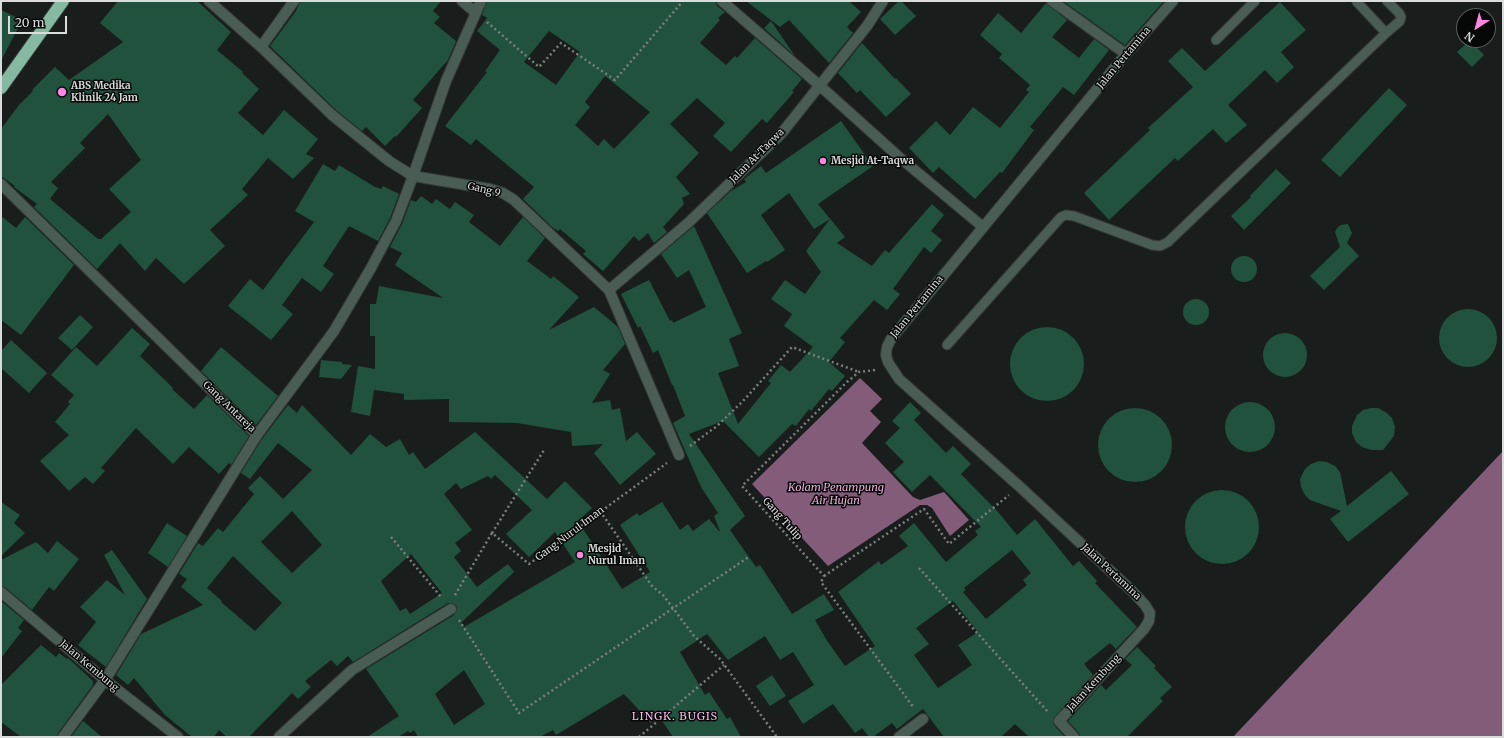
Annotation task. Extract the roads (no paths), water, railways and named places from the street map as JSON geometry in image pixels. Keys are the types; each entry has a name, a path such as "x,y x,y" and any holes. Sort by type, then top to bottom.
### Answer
{"highway":[{"path":"1,88 63,1"}],"street":[{"name":"Gang 9","path":"209,1 261,46 332,115 389,161 413,176 490,189 503,193 514,200 609,290 678,454"},
{"path":"261,46 294,1"},
{"path":"462,1 476,13"},
{"name":"Gang Antareja","path":"1,184 257,435 337,325 371,268 396,221 446,81 481,1"},
{"path":"722,1 899,157 983,227"},
{"name":"Jalan At-Taqwa","path":"609,290 688,223 781,134 867,26 884,1"},
{"path":"1052,1 1126,54"},
{"name":"Jalan Pertamina","path":"1144,629 1149,621 1150,613 1145,605 1019,486 899,379 891,368 886,355 887,346 890,339 1126,54 1173,1"},
{"path":"63,737 105,680 257,435"},
{"name":"Jalan Kembung","path":"1,592 105,680 178,737"},
{"path":"279,737 352,670 450,607"},
{"name":"Jalan Kembung","path":"1074,737 1059,721 1144,629"},
{"path":"899,737 922,719"}],"lane":[{"path":"1216,40 1255,1"},
{"path":"947,345 1061,217 1066,215 1074,216 1152,246 1160,246 1168,242 1400,21 1402,17 1388,1"},
{"path":"1357,2 1386,33"}],"water":[{"name":"Kolam Penampung Air Hujan","path":"860,378 882,399 870,411 881,422 862,443 913,497 920,500 944,492 969,520 950,536 932,508 927,505 920,505 828,566 752,484"},
{"path":"1503,451 1503,737 1233,737"}],"place":[{"name":"ABS Medika Klinik 24 Jam","path":"62,92"},
{"name":"Mesjid At-Taqwa","path":"823,161"},
{"name":"Mesjid Nurul Iman","path":"580,555"}],"district":[{"name":"LINGK. BUGIS","path":"675,717"}]}
